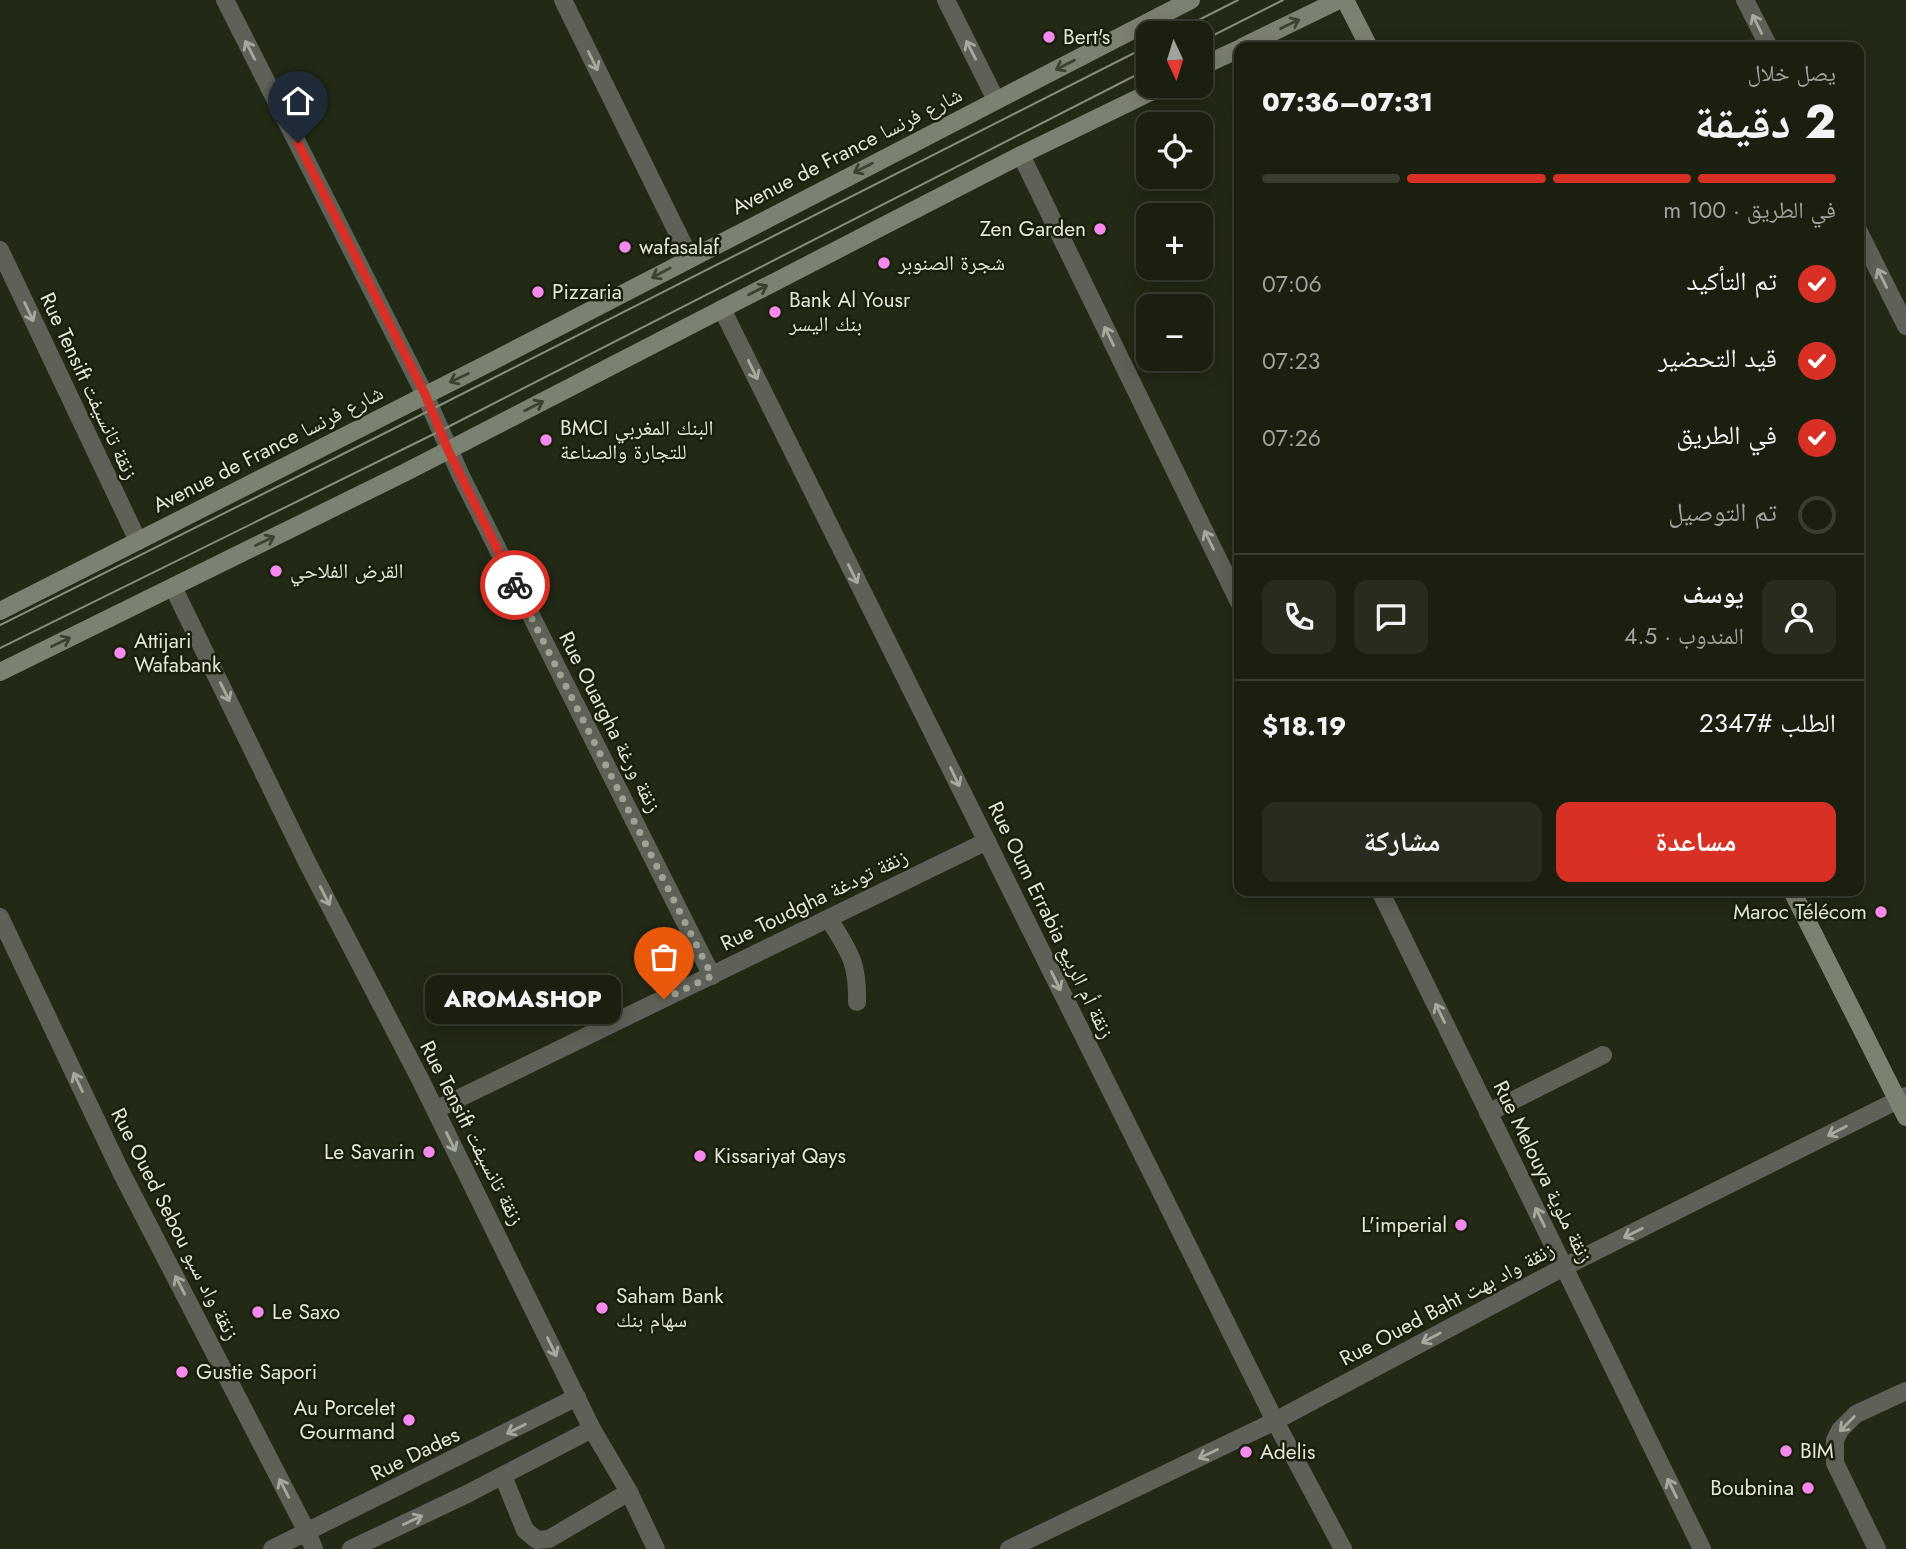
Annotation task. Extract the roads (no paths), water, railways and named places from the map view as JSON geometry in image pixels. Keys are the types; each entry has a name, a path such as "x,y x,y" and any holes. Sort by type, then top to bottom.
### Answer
{"street":[{"path":"225,0 425,394"},
{"path":"563,0 690,258"},
{"path":"946,0 996,100"},
{"name":"Avenue de France شارع فرنسا","path":"0,611 1191,0"},
{"path":"1252,42 1339,0"},
{"path":"1345,0 1366,42"},
{"path":"1745,0 1766,42"},
{"path":"1213,61 1234,51"},
{"path":"0,672 448,450 1021,155 1138,98"},
{"path":"1021,155 1234,592"},
{"path":"1864,242 1906,326"},
{"name":"Rue Tensift زنقة تانسيفت","path":"0,250 138,541"},
{"name":"Rue Oum Errabia زنقة أم الربيع","path":"722,309 1275,1421 1343,1549"},
{"name":"Rue Ouargha زنقة ورغة","path":"425,394 448,450 712,976"},
{"name":"Rue Tensift زنقة تانسيفت","path":"173,587 592,1429 629,1492 656,1549"},
{"name":"Rue Toudgha زنقة تودغة","path":"435,1110 987,841"},
{"name":"Rue Melouya زنقة ملوية","path":"1382,896 1702,1549"},
{"path":"1795,896 1902,1098 1906,1117"},
{"name":"Rue Oued Sebou زنقة واد سبو","path":"0,916 120,1170 311,1540"},
{"path":"829,919 854,964 857,973 857,1002"},
{"path":"1488,1113 1602,1055"},
{"name":"Rue Oued Baht زنقة واد بهت","path":"1009,1549 1275,1421 1564,1267 1902,1098"},
{"path":"1877,1549 1835,1463 1835,1440 1839,1430 1856,1414 1906,1391"},
{"name":"Rue Dades","path":"272,1549 311,1540 577,1397"},
{"path":"351,1549 503,1476 592,1429"},
{"path":"503,1476 525,1530 537,1540 549,1539 629,1492"}],"tram line":[{"path":"1197,21 1238,0"},
{"path":"1213,35 1283,0"},
{"path":"0,625 1136,52"},
{"path":"0,648 440,431 1136,75"}],"place":[{"name":"Bert's","path":"1049,37"},
{"name":"Zen Garden","path":"1100,229"},
{"name":"wafasalaf","path":"625,247"},
{"name":"شجرة الصنوبر","path":"884,263"},
{"name":"Pizzaria","path":"538,292"},
{"name":"Bank Al Yousr بنك اليسر","path":"775,312"},
{"name":"BMCI البنك المغربي للتجارة والصناعة","path":"546,440"},
{"name":"القرض الفلاحي","path":"276,571"},
{"name":"Attijari Wafabank","path":"120,653"},
{"name":"Maroc Télécom","path":"1881,912"},
{"name":"AROMASHOP","path":"664,999"},
{"name":"Le Savarin","path":"429,1152"},
{"name":"Kissariyat Qays","path":"700,1156"},
{"name":"L'imperial","path":"1461,1225"},
{"name":"Saham Bank سهام بنك","path":"602,1308"},
{"name":"Le Saxo","path":"258,1312"},
{"name":"Gustie Sapori","path":"182,1372"},
{"name":"Au Porcelet Gourmand","path":"409,1420"},
{"name":"BIM","path":"1786,1451"},
{"name":"Adelis","path":"1246,1452"},
{"name":"Boubnina","path":"1808,1488"}]}
